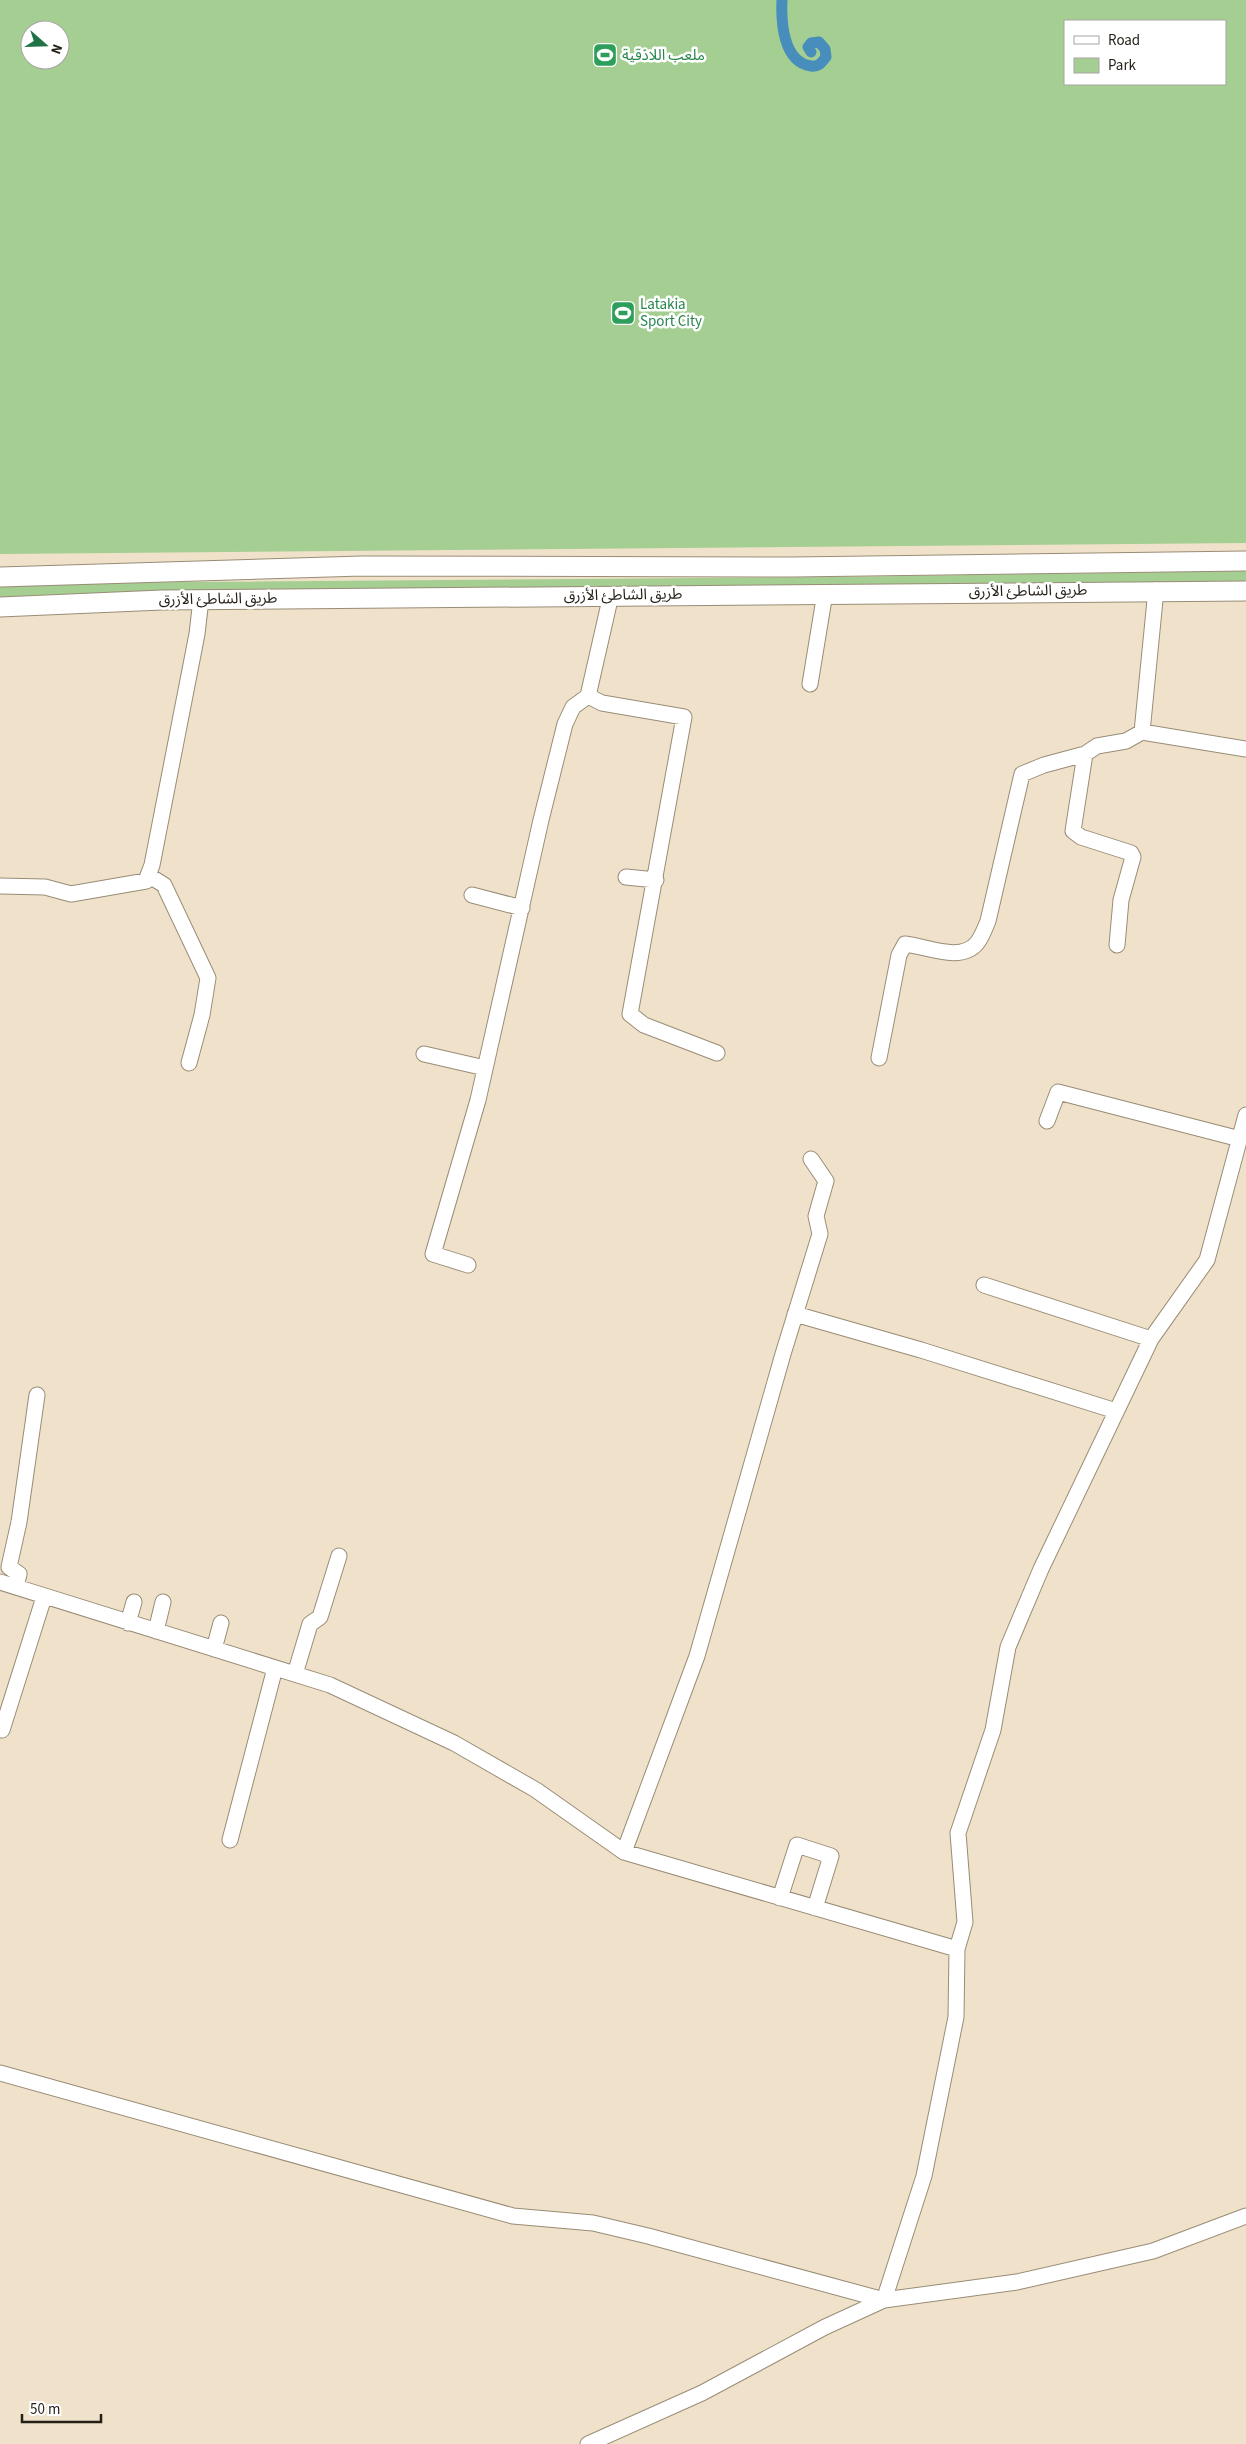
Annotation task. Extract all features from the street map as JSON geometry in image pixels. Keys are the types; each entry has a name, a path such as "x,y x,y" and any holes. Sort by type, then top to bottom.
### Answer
{"main road":[{"name":"طريق الشاطئ الأزرق","path":"0,577 362,566 793,567 1246,561"},
{"name":"طريق الشاطئ الأزرق","path":"0,607 201,599 1156,590 1246,591"}],"street":[{"path":"1142,732 1156,590"},
{"path":"810,684 825,593"},
{"path":"468,1265 434,1254 485,1068 565,724 573,707 588,696 611,595"},
{"path":"0,886 45,887 71,894 146,881 197,634 201,599"},
{"path":"588,696 602,703 684,717 656,880 630,1014 644,1026 717,1054"},
{"path":"879,1058 899,955 905,944 922,945 946,953 964,952 977,944 988,922 1022,774 1044,765 1085,754 1097,746 1126,742 1142,732 1246,748"},
{"path":"1085,754 1073,831 1081,838 1131,853 1133,857 1121,900 1117,945"},
{"path":"148,875 164,885 208,978 202,1016 189,1063"},
{"path":"626,877 656,880"},
{"path":"472,895 522,908"},
{"path":"424,1054 485,1068"},
{"path":"1047,1121 1058,1092 1240,1139"},
{"path":"884,2300 924,2176 956,2017 957,1949 965,1922 958,1833 993,1730 1008,1647 1041,1569 1151,1339 1207,1260 1246,1115"},
{"path":"624,1852 697,1656 795,1314 820,1234 816,1216 826,1180 811,1159"},
{"path":"984,1285 1151,1339"},
{"path":"795,1314 921,1350 1116,1411"},
{"path":"16,1587 19,1574 9,1568 19,1522 37,1395"},
{"path":"295,1674 310,1624 320,1617 339,1556"},
{"path":"0,1582 330,1685 454,1743 536,1790 624,1852 957,1949"},
{"path":"2,1730 44,1597"},
{"path":"128,1623 134,1602"},
{"path":"156,1631 164,1602"},
{"path":"214,1649 221,1623"},
{"path":"230,1840 275,1668"},
{"path":"780,1898 797,1846 831,1856 815,1908"},
{"path":"0,2073 514,2216 593,2223 648,2236 884,2300"},
{"path":"588,2444 702,2393 825,2327 884,2300 1017,2282 1153,2251 1246,2216"}],"green space":[{"name":"Latakia Sport City","path":"0,0 1246,0 1246,543 0,554"},
{"path":"1246,571 1246,581 65,594 0,597 0,584 837,577"}],"waterway":[{"path":"782,0 783,29 789,49 802,63 811,66 818,65 826,57 825,49 819,42 811,43 808,47 811,52"}],"place":[{"name":"ملعب اللاذقية","path":"605,55"},
{"name":"Latakia Sport City","path":"623,313"}]}
